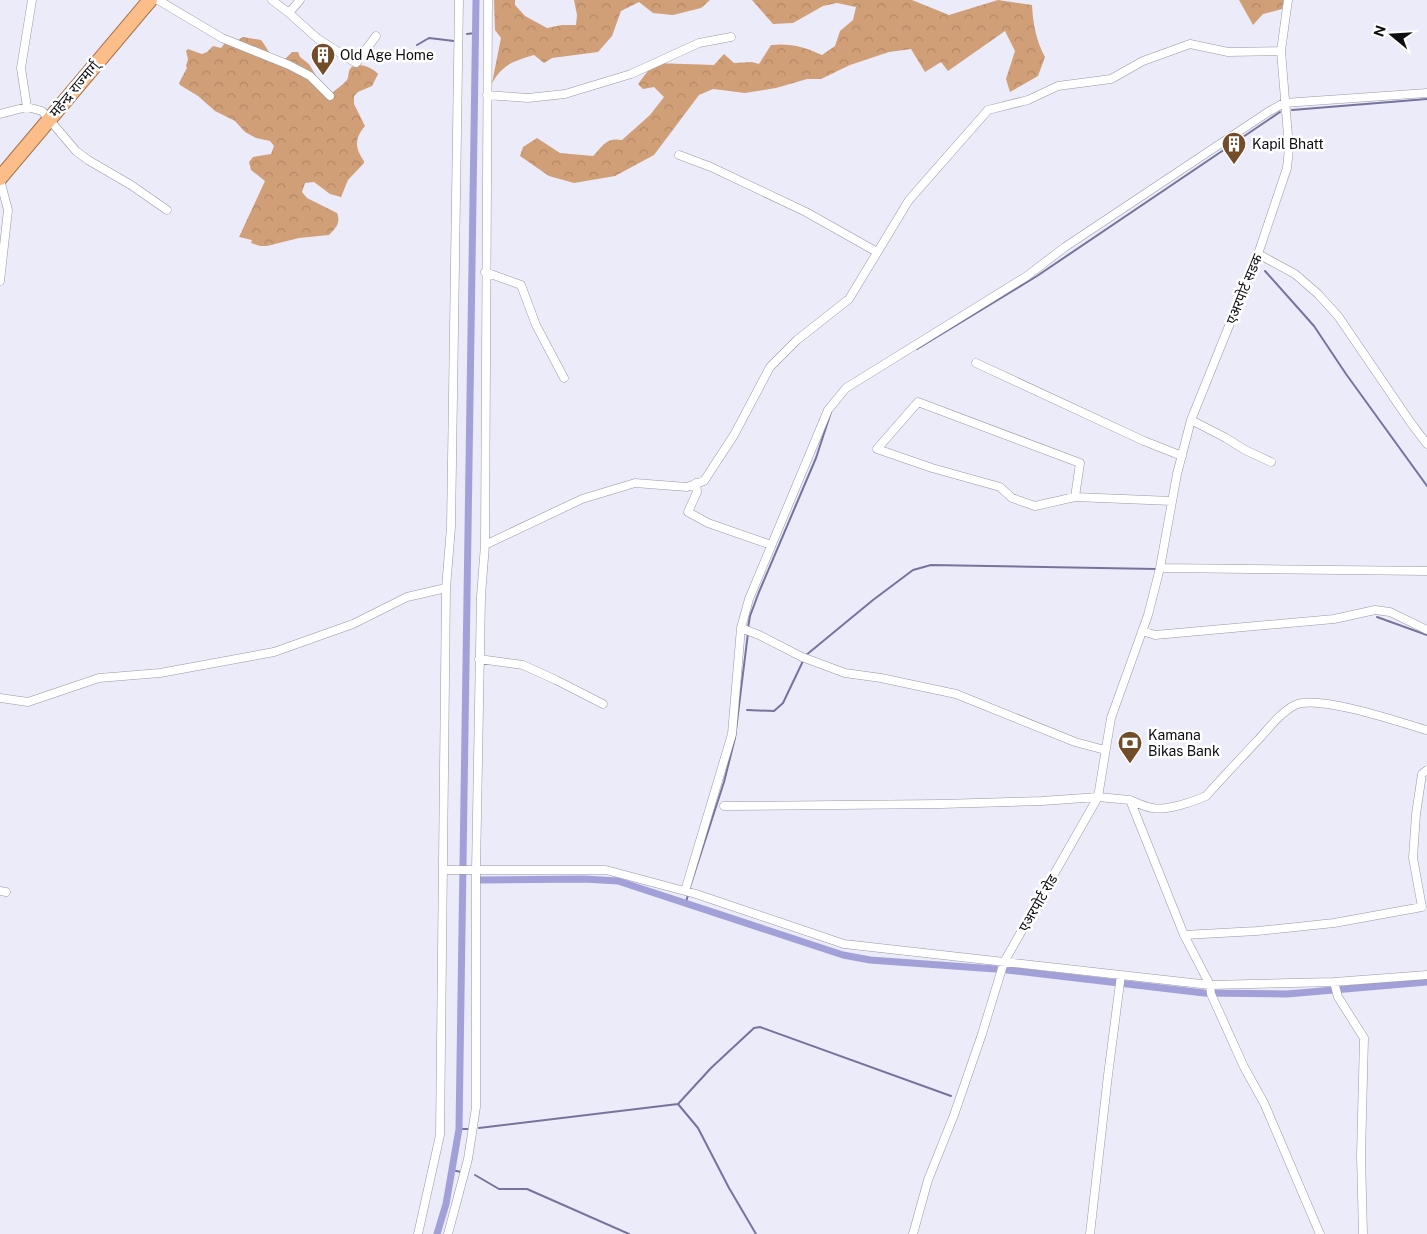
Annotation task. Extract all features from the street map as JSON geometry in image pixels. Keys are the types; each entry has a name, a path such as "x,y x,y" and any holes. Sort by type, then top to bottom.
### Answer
{"highway":[{"name":"महेन्द्र राज्मार्ग्","path":"0,179 150,0"}],"street":[{"path":"27,107 20,68 32,0"},
{"path":"158,0 222,38 289,65 310,76 330,96"},
{"path":"272,0 318,39 356,62 376,36"},
{"path":"289,13 300,0"},
{"path":"418,1234 440,1135 448,870 443,823 446,588 451,527 459,0"},
{"path":"448,1234 468,1159 476,1107 476,870 481,596 485,545 485,272 488,0"},
{"name":"एअरपोर्ट सडक","path":"1159,570 1177,474 1191,420 1258,254 1287,168 1289,148 1281,52 1288,0"},
{"path":"487,94 528,98 565,94 632,74 699,43 731,37"},
{"path":"485,545 582,499 635,483 687,486 704,481 734,435 770,367 796,340 849,300 909,200 988,110 1028,100 1058,86 1112,79 1143,61 1190,44 1228,52 1281,52"},
{"path":"687,891 732,734 741,628 749,599 828,410 846,388 1027,276 1105,220 1284,103 1427,93"},
{"path":"0,114 27,107 42,111 76,151 168,210"},
{"path":"679,155 711,167 806,212 877,252"},
{"path":"0,179 8,210 0,280"},
{"path":"1258,254 1295,274 1331,308 1427,444"},
{"path":"485,272 521,285 536,325 564,378"},
{"path":"976,363 1144,441 1182,456"},
{"path":"1075,497 1080,463 918,402 877,449 932,468 1000,486 1012,498 1035,506 1075,497 1172,501"},
{"path":"1191,420 1226,438 1244,450 1271,462"},
{"path":"696,483 697,492 688,512 708,524 772,545"},
{"path":"1159,570 1427,571"},
{"name":"एअरपोर्ट रोड","path":"913,1234 928,1180 954,1115 1004,962 1098,797 1111,718 1148,615 1159,570"},
{"path":"0,698 28,702 99,678 160,673 274,652 353,624 407,597 446,588"},
{"path":"1142,632 1155,635 1334,619 1375,610 1390,612 1427,630"},
{"path":"741,628 802,657 845,673 880,678 956,694 1075,742 1105,750"},
{"path":"480,659 523,665 603,704"},
{"path":"724,806 941,804 1042,801 1098,797 1130,800 1153,808 1164,808 1206,796 1281,716 1296,704 1335,705 1426,730"},
{"path":"1184,935 1334,923 1422,907 1413,858 1417,806 1422,774 1427,770"},
{"path":"1130,800 1184,935 1211,989 1244,1067 1264,1103 1320,1234"},
{"path":"448,870 606,870 687,891 844,944 1004,962 1120,980 1211,989 1334,984 1427,975"},
{"path":"1090,1234 1120,980"},
{"path":"1334,984 1338,998 1364,1038 1361,1155 1363,1234"}],"green space":[{"path":"494,0 515,0 515,5 525,16 547,28 576,25 577,15 574,0 710,0 701,8 673,15 653,13 639,2 621,11 612,36 598,52 552,58 544,63 534,55 505,67 492,83 501,38 495,30"},
{"path":"752,0 912,0 949,15 998,0 1032,5 1035,32 1045,57 1038,76 1010,92 1006,79 1015,51 1005,31 948,71 941,62 925,72 911,49 889,52 850,65 821,79 807,79 776,88 745,93 713,89 699,95 654,155 615,176 574,183 549,176 520,156 523,147 537,138 560,153 593,156 608,141 622,140 650,115 664,97 654,87 643,89 638,84 654,63 714,65 724,54 734,63 752,62 759,64 771,45 797,46 822,55 835,46 840,31 853,20 856,7 837,3 823,6 793,23 773,24"},
{"path":"1239,0 1284,0 1282,9 1263,14 1253,25"},
{"path":"243,37 261,40 270,54 276,58 285,59 292,52 298,52 300,57 309,64 321,84 320,81 332,93 347,80 352,66 364,66 373,69 378,74 372,86 358,92 354,96 354,104 365,126 359,135 357,143 364,163 348,180 341,197 330,194 314,182 305,183 302,192 307,198 337,213 337,225 329,235 299,238 267,246 260,246 251,243 252,240 239,237 265,181 251,170 249,162 253,157 271,154 274,146 270,141 256,138 245,132 235,121 215,111 179,83 187,68 188,59 186,51 188,49 202,54 213,46 221,48 228,39 235,42"}],"waterway":[{"path":"437,1234 446,1204 459,1129 476,0"},
{"path":"467,34 475,33"},
{"path":"417,45 429,38 454,41"},
{"path":"1292,110 1427,99"},
{"path":"917,349 1037,276 1280,112"},
{"path":"1265,271 1314,326 1346,374 1427,486"},
{"path":"748,628 750,616 759,592 816,458 832,409"},
{"path":"805,656 913,570 931,565 1156,569"},
{"path":"1377,617 1427,635"},
{"path":"689,890 724,782 735,738 748,633"},
{"path":"747,710 774,711 783,703 803,661"},
{"path":"479,880 584,879 618,881 843,955 870,960 995,969"},
{"path":"686,902 688,895"},
{"path":"1007,970 1204,993 1287,994 1427,982"},
{"path":"678,1104 711,1068 754,1028 760,1027 951,1096"},
{"path":"479,1128 678,1104 698,1128 729,1188 756,1234"},
{"path":"459,1129 470,1129"},
{"path":"452,1170 461,1172"},
{"path":"475,1175 499,1189 527,1189 629,1234"}],"place":[{"name":"Old Age Home","path":"323,76"},
{"name":"Kapil Bhatt","path":"1234,165"},
{"name":"Kamana Bikas Bank","path":"1130,764"}]}
